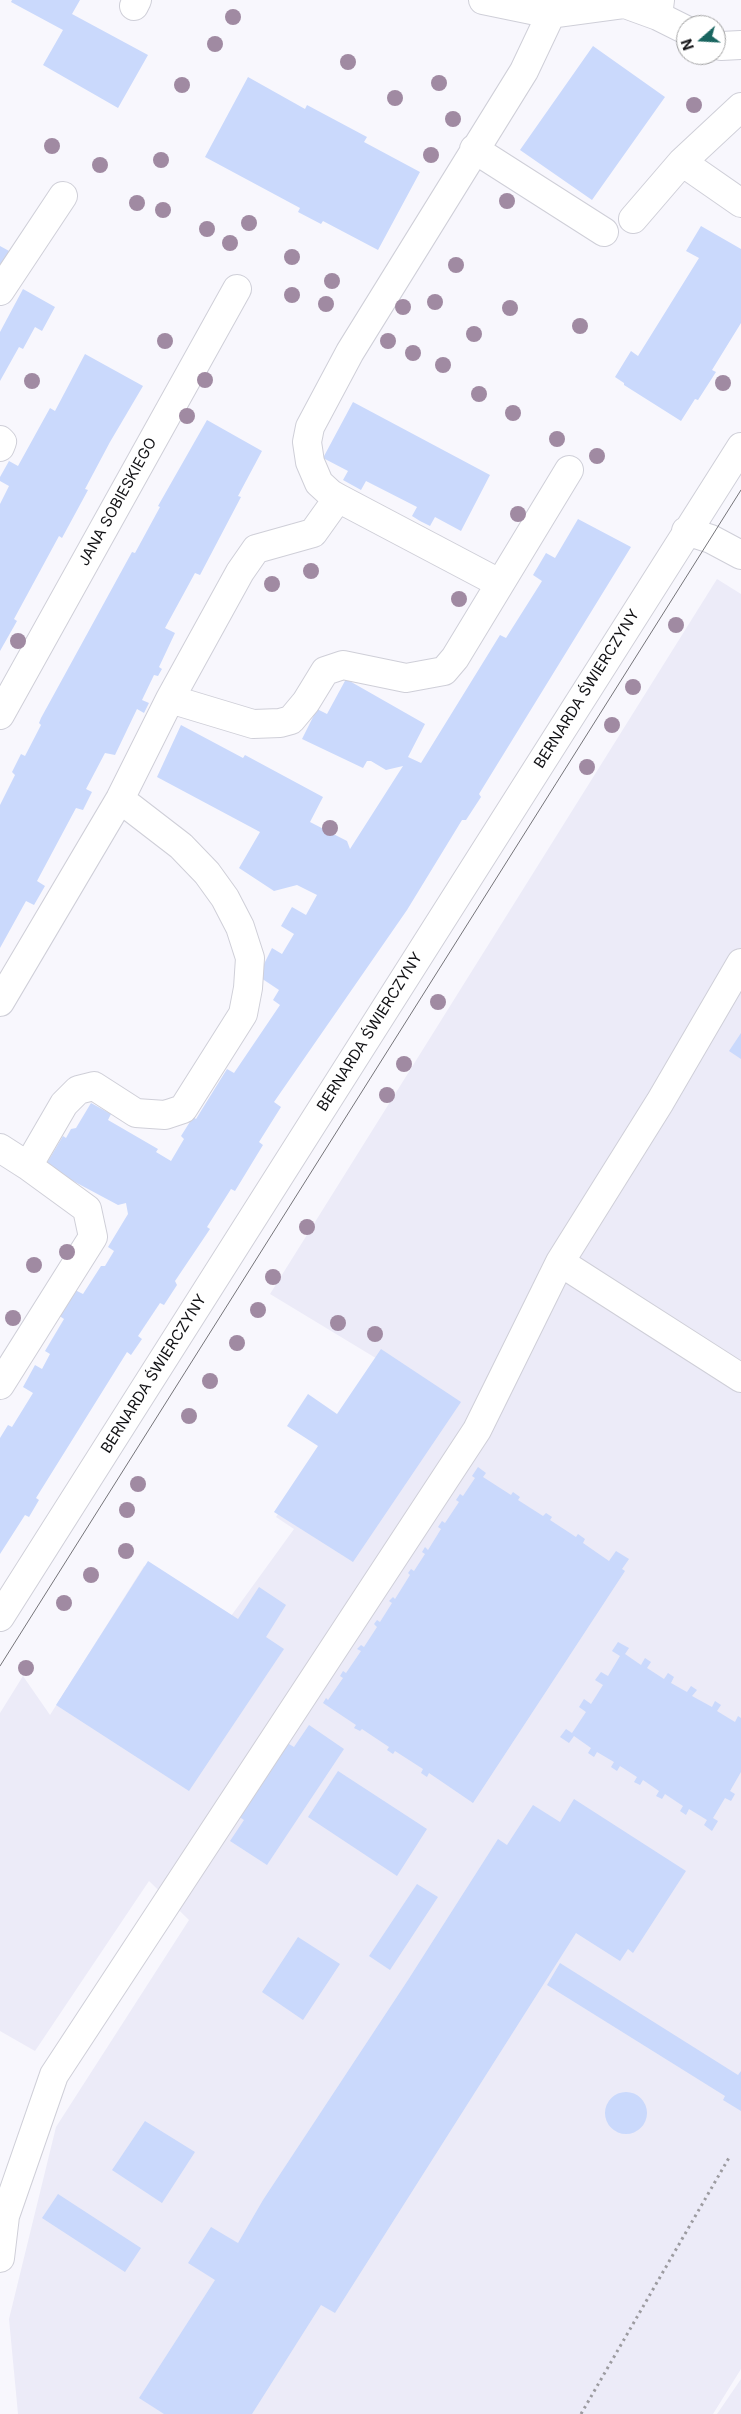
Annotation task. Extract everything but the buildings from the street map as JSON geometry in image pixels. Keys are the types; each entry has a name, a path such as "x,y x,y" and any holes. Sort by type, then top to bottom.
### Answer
{"street":[{"path":"482,0 551,14 625,4 659,8 676,22"},
{"path":"500,583 330,494 319,483 310,462 307,442 310,428 350,352 524,71 551,14"},
{"path":"726,46 741,45"},
{"path":"633,219 682,162 741,107"},
{"path":"474,149 604,232"},
{"path":"682,162 741,203"},
{"path":"0,291 63,196"},
{"name":"JANA SOBIESKIEGO","path":"0,715 237,289"},
{"path":"0,440 2,442 0,447"},
{"name":"BERNARDA ŚWIERCZYNY","path":"0,1617 686,531 741,447"},
{"path":"170,699 253,724 280,723 291,720 306,702 325,671 343,665 406,678 444,671 455,658 569,470"},
{"path":"0,1002 120,799 170,699 250,556 256,549 313,533 338,498"},
{"path":"686,531 711,539 741,555"},
{"path":"28,1166 64,1104 78,1090 94,1086 136,1114 165,1115 183,1109 243,1014 248,988 250,958 240,927 225,898 207,873 181,846 120,799"},
{"path":"0,2258 5,2216 54,2075 477,1430 560,1262 660,1102 741,964"},
{"path":"0,1148 28,1166 87,1210 93,1237 0,1385"},
{"path":"560,1262 741,1378"}],"path":[{"path":"581,2414 730,2156"}],"shaded area":[{"path":"717,579 741,594 741,2369 713,2414 18,2414 9,2319 56,2127 189,1920 149,1881 35,2051 0,2031 0,1713 23,1676 50,1715 144,1566 231,1616 294,1529 276,1517 379,1360 270,1294"},
{"path":"741,2379 741,2414 717,2414"}],"tram line":[{"path":"0,1666 741,490"}]}
